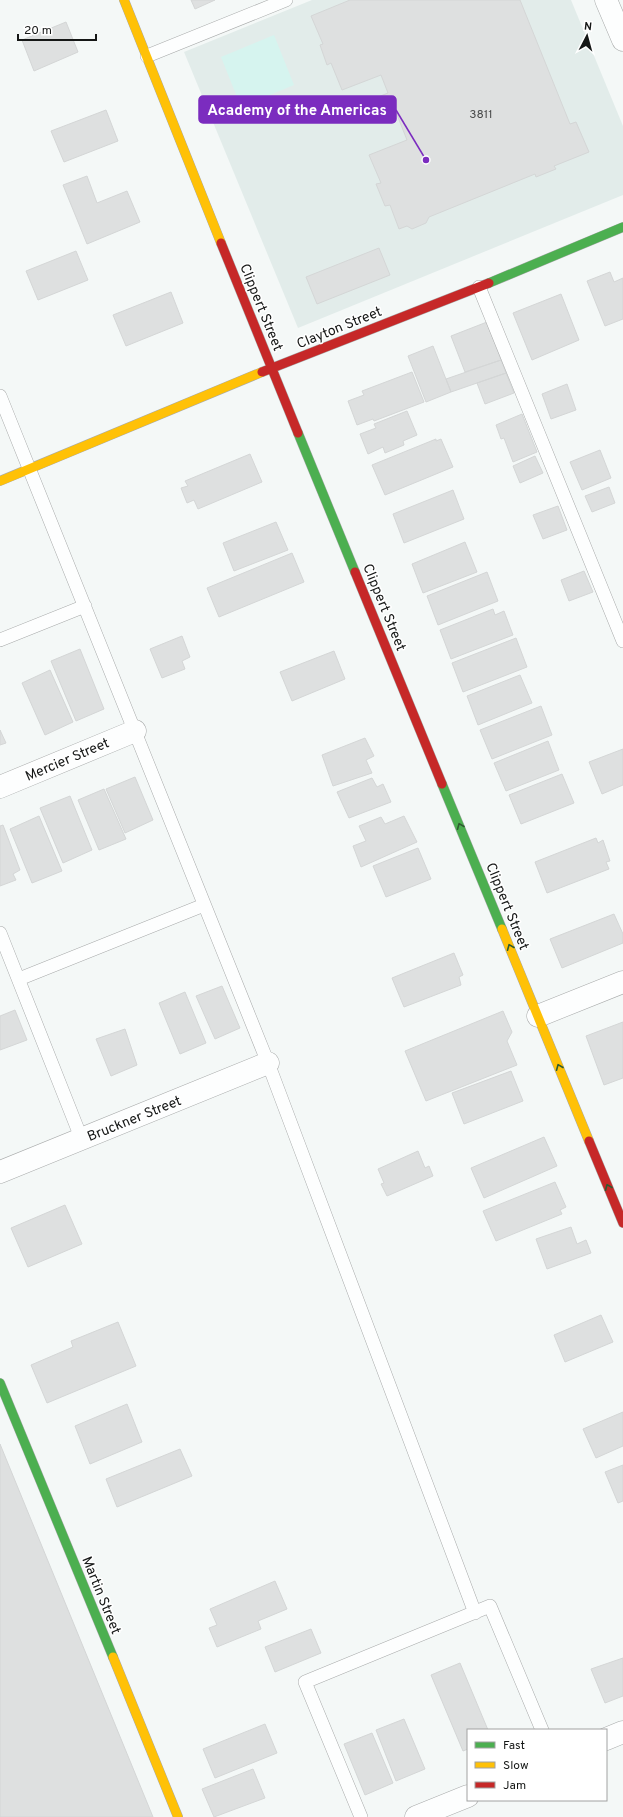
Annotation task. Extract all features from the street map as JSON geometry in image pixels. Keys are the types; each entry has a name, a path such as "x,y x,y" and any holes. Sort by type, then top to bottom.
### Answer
{"street":[{"name":"Clippert Street","path":"124,0 271,369 623,1223"},
{"path":"606,0 623,40"},
{"name":"Clayton Street","path":"0,481 271,369 479,287 623,227"},
{"name":"Mercier Street","path":"0,787 135,731"},
{"path":"538,1016 623,982"},
{"name":"Bruckner Street","path":"0,1172 82,1140 268,1063"},
{"name":"Martin Street","path":"0,1383 178,1817"},
{"path":"607,1740 623,1732"},
{"path":"416,1817 467,1796"}],"lane":[{"path":"147,56 286,0"},
{"path":"479,287 623,641"},
{"path":"0,396 268,1063 475,1613"},
{"path":"0,640 85,606"},
{"path":"19,979 204,905"},
{"path":"0,933 82,1140"},
{"path":"361,1817 305,1682 490,1606 542,1729"}],"shaded area":[{"path":"312,0 571,0 623,126 623,195 298,328 184,52"},
{"path":"274,35 294,85 241,107 221,57"}],"building":[{"path":"191,0 215,0 195,9"},
{"path":"350,0 520,0 570,124 576,122 589,152 554,166 556,169 536,177 535,174 429,217 426,223 412,229 407,226 399,229 390,205 385,206 376,184 381,183 369,155 407,140 392,102 382,105 378,97 388,93 381,75 342,90 331,63 327,65 320,45 323,44 311,16"},
{"path":"66,22 78,52 34,71 22,40"},
{"path":"106,110 118,141 64,162 51,131"},
{"path":"87,176 97,203 127,191 140,222 87,244 63,185"},
{"path":"379,248 390,275 317,304 306,277"},
{"path":"76,251 88,280 38,300 26,271"},
{"path":"610,272 614,282 623,278 623,319 605,326 587,281"},
{"path":"171,292 183,323 126,346 113,315"},
{"path":"561,294 579,340 532,360 513,313"},
{"path":"487,322 501,360 465,372 451,336"},
{"path":"433,346 451,392 426,402 408,356"},
{"path":"501,360 506,373 451,392 446,379"},
{"path":"412,372 424,402 374,421 373,419 357,425 348,401 364,395 362,391"},
{"path":"506,373 514,393 485,404 477,383"},
{"path":"567,384 576,410 551,419 542,394"},
{"path":"407,411 417,435 403,441 404,445 385,453 383,447 368,454 360,434 376,428 374,424"},
{"path":"522,414 537,452 513,462 504,438 501,439 496,425"},
{"path":"436,439 436,441 441,439 453,467 385,495 372,465"},
{"path":"600,450 611,478 582,490 570,462"},
{"path":"250,454 262,482 198,509 194,500 187,503 181,488 188,486 185,481"},
{"path":"535,456 543,473 520,483 513,466"},
{"path":"609,487 615,503 592,512 585,496"},
{"path":"453,490 464,519 404,543 393,514"},
{"path":"558,506 567,530 543,539 533,515"},
{"path":"276,522 288,550 234,571 223,543"},
{"path":"465,542 477,572 423,593 412,564"},
{"path":"292,553 304,582 219,617 207,588"},
{"path":"584,571 593,592 569,601 561,580"},
{"path":"487,572 498,601 438,625 427,596"},
{"path":"493,609 495,615 504,611 513,635 451,659 440,630"},
{"path":"182,636 190,657 182,661 185,669 162,678 150,649"},
{"path":"516,638 527,667 463,692 452,663"},
{"path":"80,649 104,709 76,721 51,661"},
{"path":"334,651 345,679 292,701 280,672"},
{"path":"50,670 73,722 45,735 22,683"},
{"path":"520,675 532,703 478,725 467,696"},
{"path":"541,706 552,735 492,759 480,730"},
{"path":"0,730 6,743 0,745"},
{"path":"365,738 374,756 366,760 372,773 333,786 322,755"},
{"path":"548,741 559,770 506,791 494,763"},
{"path":"623,749 623,785 602,794 589,762"},
{"path":"562,774 574,803 521,824 509,795"},
{"path":"135,777 153,820 125,833 106,789"},
{"path":"372,778 377,787 383,784 391,802 349,818 337,792"},
{"path":"104,789 126,839 99,850 78,800"},
{"path":"70,796 92,850 63,863 40,808"},
{"path":"39,816 62,871 32,883 10,829"},
{"path":"404,816 417,842 361,867 353,846 366,841 359,826 381,817 385,824"},
{"path":"3,825 20,870 13,874 16,880 0,886 0,826"},
{"path":"596,838 598,843 603,840 610,861 606,862 609,869 547,893 535,862"},
{"path":"418,848 431,879 386,897 373,866"},
{"path":"614,914 623,934 623,943 562,968 550,939"},
{"path":"454,953 463,975 459,977 461,985 404,1007 392,978"},
{"path":"222,986 240,1028 215,1039 196,996"},
{"path":"185,992 206,1043 180,1054 159,1003"},
{"path":"15,1010 27,1040 0,1050 0,1016"},
{"path":"503,1011 512,1032 507,1041 517,1065 426,1101 405,1051"},
{"path":"623,1022 623,1078 604,1085 586,1036"},
{"path":"125,1029 137,1065 111,1076 96,1039"},
{"path":"511,1071 523,1101 464,1124 452,1093"},
{"path":"544,1137 557,1166 484,1198 471,1168"},
{"path":"418,1151 425,1168 429,1166 433,1176 387,1196 381,1184 384,1183 378,1169"},
{"path":"555,1182 566,1207 560,1210 562,1214 496,1241 483,1211"},
{"path":"65,1205 82,1244 28,1267 11,1228"},
{"path":"571,1227 577,1244 586,1240 591,1253 547,1269 536,1239"},
{"path":"601,1315 613,1342 565,1362 554,1335"},
{"path":"118,1322 136,1366 47,1403 31,1365 73,1347 71,1341"},
{"path":"127,1404 142,1442 90,1464 75,1426"},
{"path":"623,1412 623,1446 596,1458 583,1429"},
{"path":"0,1444 153,1817 0,1817"},
{"path":"180,1449 192,1476 117,1507 106,1479"},
{"path":"623,1465 623,1501 618,1503 605,1472"},
{"path":"275,1581 287,1609 258,1621 261,1629 217,1647 209,1628 217,1625 210,1609"},
{"path":"311,1629 321,1653 275,1672 265,1647"},
{"path":"623,1658 623,1696 605,1703 591,1669"},
{"path":"460,1663 488,1729 467,1729 467,1749 463,1751 431,1675"},
{"path":"404,1719 425,1769 396,1781 376,1730"},
{"path":"265,1724 277,1753 215,1778 203,1749"},
{"path":"372,1733 393,1783 365,1795 344,1744"},
{"path":"253,1769 265,1798 214,1817 202,1789"}],"traffic: fast":[{"path":"489,283 623,227"},
{"path":"298,433 355,572"},
{"path":"442,784 502,929"},
{"path":"0,1383 113,1657"}],"traffic: slow":[{"path":"124,0 221,243"},
{"path":"0,481 262,372"},
{"path":"502,929 589,1141"},
{"path":"113,1657 178,1817"}],"traffic: jam":[{"path":"221,243 298,433"},
{"path":"262,372 489,283"},
{"path":"355,572 442,784"},
{"path":"589,1141 623,1223"}],"place":[{"name":"Academy of the Americas","path":"426,160"}]}
